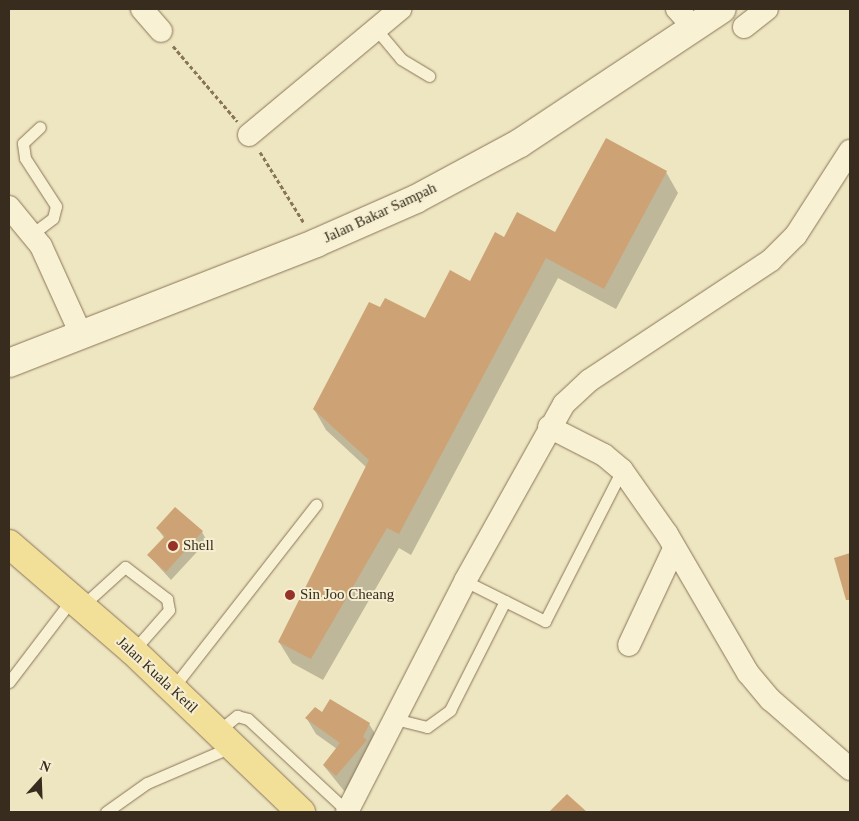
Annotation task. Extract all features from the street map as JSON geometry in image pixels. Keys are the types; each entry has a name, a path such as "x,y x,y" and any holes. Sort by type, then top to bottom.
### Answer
{"main road":[{"name":"Jalan Bakar Sampah","path":"9,363 316,243 416,199 520,143 695,29 722,9"},
{"name":"Jalan Kuala Ketil","path":"9,544 133,651 301,812"}],"street":[{"path":"142,9 161,31"},
{"path":"249,135 400,9"},
{"path":"677,9 695,29"},
{"path":"744,27 767,9"},
{"path":"347,812 466,581 549,427 564,404 590,380 772,260 796,235 850,151"},
{"path":"9,207 32,234 81,334"},
{"path":"549,427 604,455 622,470 674,549 748,673 771,700 850,769"},
{"path":"629,645 674,549"}],"lane":[{"path":"376,29 401,59 429,76"},
{"path":"32,234 53,218 56,206 25,158 23,143 40,126"},
{"path":"466,581 545,621 622,470"},
{"path":"172,689 316,506"},
{"path":"9,682 78,602 126,567 167,599 169,610 133,651"},
{"path":"395,719 427,727 440,721 505,601"},
{"path":"106,812 147,783 225,739 236,716 248,719 347,812"}],"path":[{"path":"161,31 249,135 316,243"}],"building":[{"path":"606,138 667,171 604,289 546,258 399,534 387,528 311,659 278,642 369,460 313,409 369,302 380,307 385,298 425,318 450,270 470,281 495,232 504,237 517,212 555,232"},
{"path":"175,507 203,531 166,572 147,555 165,536 156,528"},
{"path":"850,553 850,600 846,600 834,558"},
{"path":"330,699 370,723 363,737 367,740 336,776 323,765 340,743 305,718 315,707 322,712"},
{"path":"567,794 587,812 549,812"}],"place":[{"name":"Shell","path":"173,546"},
{"name":"Sin Joo Cheang","path":"290,595"}]}
